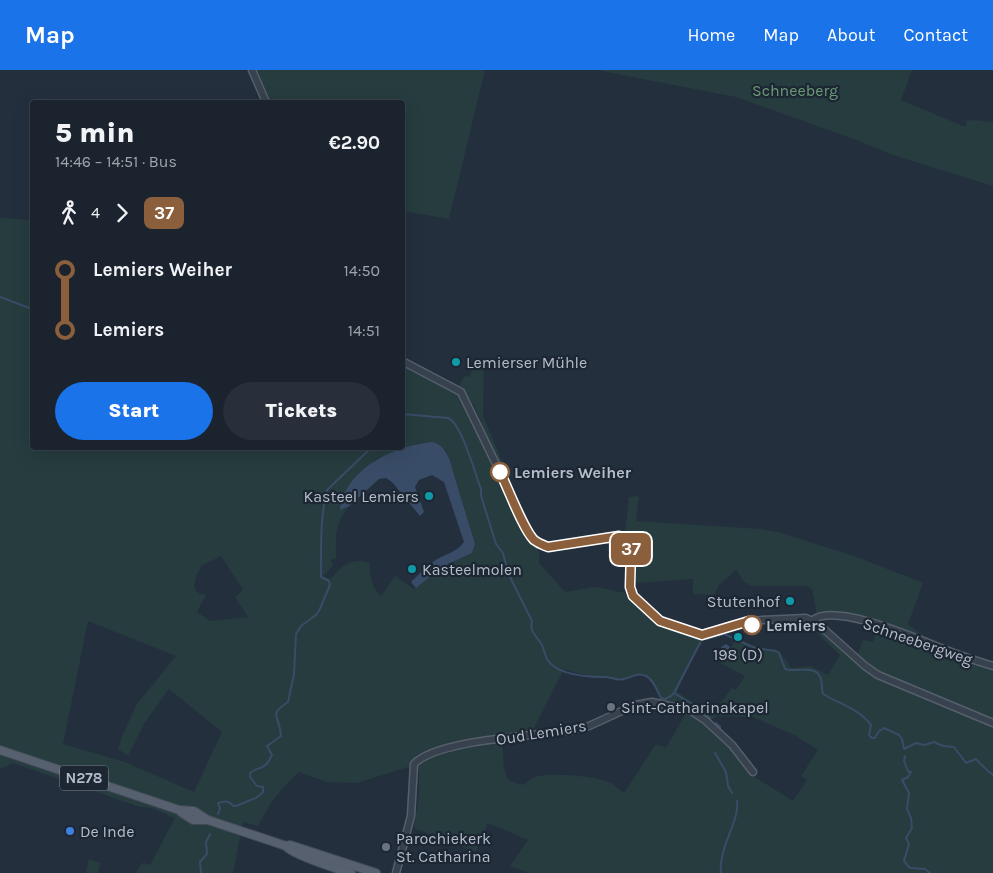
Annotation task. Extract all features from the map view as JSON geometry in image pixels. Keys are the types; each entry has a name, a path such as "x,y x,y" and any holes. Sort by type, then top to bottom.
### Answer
{"main road":[{"name":"N278","path":"0,750 179,810 193,820 208,820 376,873"},
{"name":"N278","path":"286,846 288,849 308,858 350,873"}],"street":[{"path":"252,70 265,100"},
{"name":"Schneebergweg","path":"405,363 461,392 535,541 548,547 612,537 624,537 629,542 631,549 630,587 633,596 660,621 702,635 749,621 796,618 813,620 825,616 860,620 900,631 959,655 993,666"},
{"path":"813,620 865,666 878,675 993,723"},
{"name":"Oud Lemiers","path":"396,873 411,821 414,764 425,757 452,746 573,730 589,726 630,706 652,702 688,710 703,718 732,745 753,772"}],"green space":[{"path":"257,70 485,70 449,219 405,211 405,100 270,100"},
{"name":"Schneeberg","path":"596,70 912,70 901,100 965,127 967,122 963,121 993,122 993,186 893,155 736,97"},
{"path":"0,218 30,220 30,450 400,450 376,459 341,510 348,507 338,526 336,559 331,560 333,566 323,576 331,579 343,566 353,562 364,561 370,563 372,581 375,589 381,596 395,576 414,589 442,567 472,553 475,544 446,451 433,442 419,443 405,448 405,365 459,394 526,534 539,550 539,563 565,592 595,587 626,593 628,598 651,619 703,641 686,670 677,692 710,716 732,688 736,690 745,676 720,663 737,638 751,645 780,652 791,668 810,666 828,675 840,655 805,622 814,625 857,656 863,640 873,642 878,622 817,615 812,589 807,586 752,586 744,582 736,570 719,585 714,595 693,594 693,579 633,583 633,540 625,534 629,497 639,496 636,521 761,529 778,532 857,557 923,583 908,624 926,637 937,642 993,662 993,873 528,873 510,866 528,840 488,823 476,852 414,828 419,795 419,771 408,767 357,783 327,782 299,772 276,797 258,826 243,822 233,873 136,873 142,863 150,865 175,818 151,808 137,806 13,763 2,768 0,767","holes":["221,556 243,590 235,597 248,617 210,621 197,612 206,595 196,591 195,579 201,566","88,621 176,656 137,704 118,749 128,756 144,724 169,689 222,732 194,792 125,762 63,744","564,669 610,678 629,679 642,674 652,681 660,697 660,702 709,721 718,716 753,717 796,736 818,750 801,776 807,780 793,801 750,774 746,765 725,741 703,722 686,713 666,748 656,744 624,793 602,780 564,775 545,775 534,777 524,784 515,783 508,779 504,768 502,743 518,731 533,730"]},
{"path":"475,362 484,366 483,416 524,513 522,513 506,478 506,474 492,450 475,407 459,386 464,376 469,377"},
{"path":"89,859 100,863 98,873 86,873"}],"water":[{"path":"433,442 443,448 449,458 475,544 472,553 442,567 416,588 411,582 419,574 437,559 458,549 464,542 444,482 432,475 419,480 415,487 424,512 420,516 392,482 386,478 379,479 348,507 340,510 344,495 351,482 362,471 374,461 419,444"},
{"path":"726,644 730,647 728,650 733,651 731,657 721,653 721,647"}],"waterway":[{"path":"0,297 30,308"},
{"path":"405,414 448,418 458,430 468,450 496,544 503,553 508,573 532,621 533,631 552,665 565,672 582,676 607,677 619,680 643,675 651,680 661,698 665,699 674,693 700,643"},
{"path":"218,814 220,808 218,803 226,801 236,806 256,798 263,792 263,787 257,786 250,777 250,773 267,764 272,755 267,746 281,736 276,713 288,702 294,674 296,634 301,626 319,611 330,585 329,581 321,577 322,522 327,490 369,450"},
{"path":"706,639 724,634 755,648 776,651 779,653 785,669 809,670 817,673 820,677 823,694 866,719 871,725 869,735 872,738 875,738 879,731 884,728 899,735 904,749 916,743 924,745 934,742 943,746 954,747 966,763 976,759 993,775"},
{"path":"674,693 692,704"},
{"path":"696,707 710,718"},
{"path":"716,723 720,727 720,731"},
{"path":"715,753 726,772 728,786 732,793"},
{"path":"905,756 904,761 908,771 911,772 908,777 902,780 909,793 907,809 911,818 912,828 906,838 909,844 904,861 910,868 925,869 930,873"},
{"path":"721,873 723,854 735,817 737,801"},
{"path":"201,873 200,862 207,854 206,842 210,834"}],"bus line":[{"name":"37","path":"500,472 531,536 542,545 548,547 619,536 624,537 629,542 631,549 630,587 633,596 660,621 702,635 749,621 752,625"}],"place":[{"name":"Lemierser Mühle","path":"456,362"},
{"name":"Lemiers Weiher","path":"500,472"},
{"name":"Kasteel Lemiers","path":"429,496"},
{"name":"Kasteelmolen","path":"412,569"},
{"name":"Stutenhof","path":"790,601"},
{"name":"Lemiers","path":"752,625"},
{"name":"198 (D)","path":"738,637"},
{"name":"Sint-Catharinakapel","path":"611,707"},
{"name":"De Inde","path":"70,831"},
{"name":"Parochiekerk St. Catharina","path":"386,847"}]}
